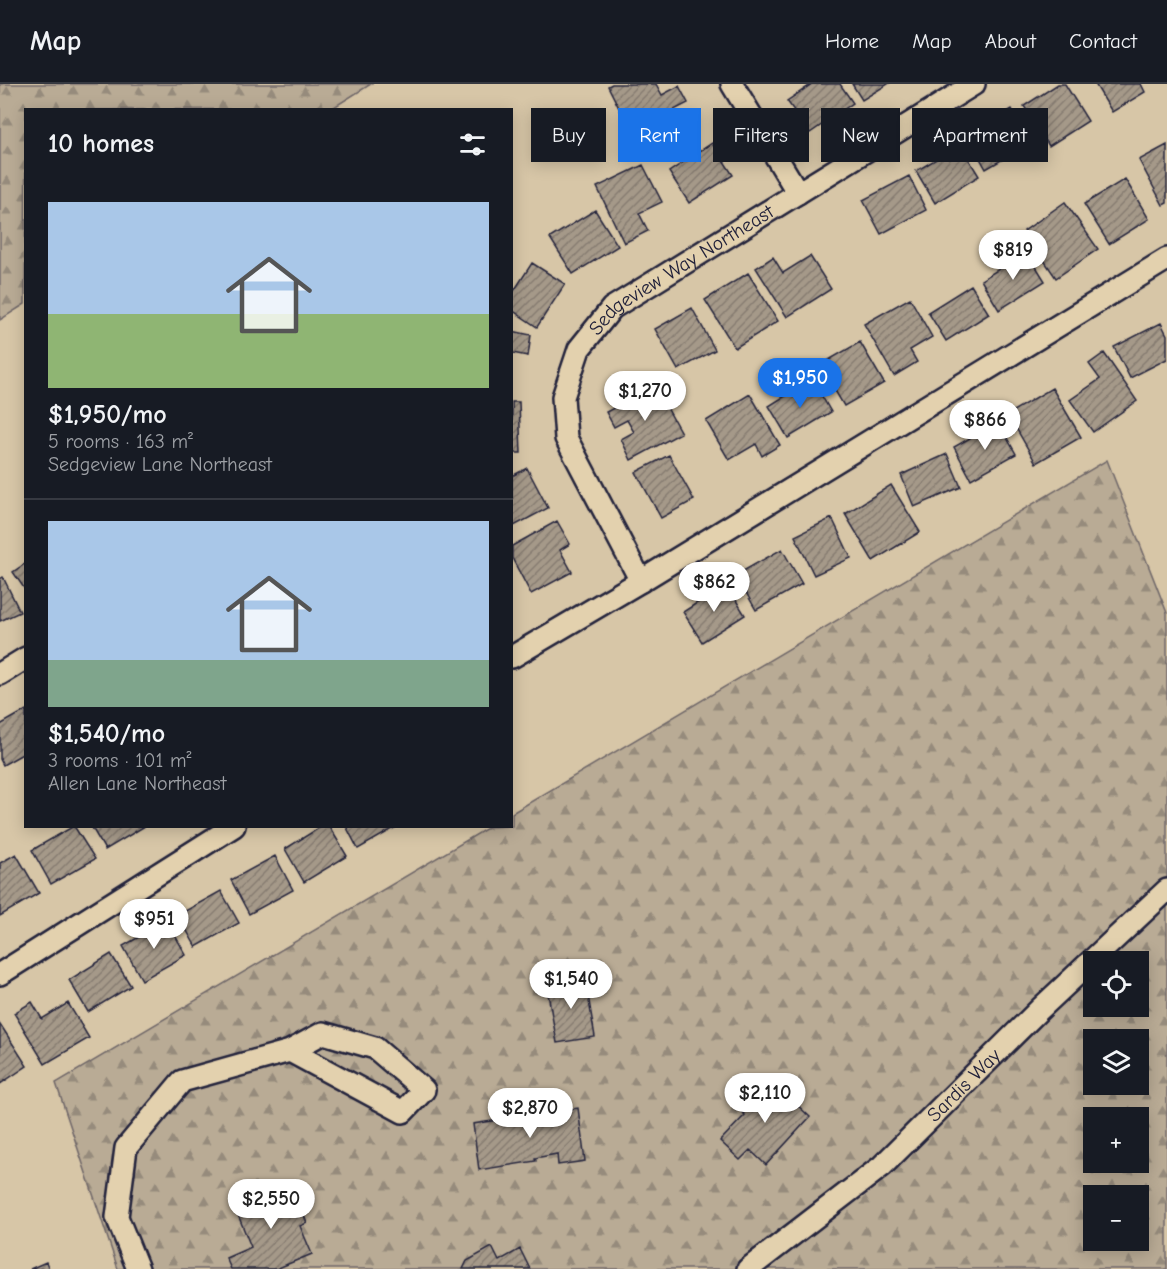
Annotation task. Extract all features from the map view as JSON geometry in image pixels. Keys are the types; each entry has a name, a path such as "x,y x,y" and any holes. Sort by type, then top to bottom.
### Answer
{"street":[{"path":"732,84 798,193"},
{"name":"Sedgeview Way Northeast","path":"641,581 566,438 563,396 579,349 612,308 974,84"},
{"path":"513,656 641,581 1167,259"},
{"path":"0,674 24,659"},
{"path":"0,974 231,828"},
{"name":"Sardis Way","path":"748,1269 882,1166 1040,1008 1167,890"},
{"path":"138,1269 117,1217 126,1148 182,1081 290,1051 323,1033 375,1048 424,1090 403,1112 290,1051"}],"green space":[{"path":"0,84 371,84 333,108 24,108 24,305 0,320"},
{"path":"1107,460 1167,613 1167,1269 118,1269 56,1083 487,828 513,828 513,812"}],"building":[{"path":"612,84 656,84 662,95 679,86 688,103 678,108 619,108 608,86"},
{"path":"812,84 840,84 853,103 846,108 821,108 821,125 810,133 809,108 792,108 787,101"},
{"path":"852,84 888,84 862,100"},
{"path":"1058,84 1065,84 1088,121 1049,146 1048,108 1025,108 1024,106"},
{"path":"1095,84 1141,84 1145,92 1112,112"},
{"path":"712,143 713,162 724,162 733,175 689,203 669,172 684,162 701,162 701,150"},
{"path":"1167,145 1167,203 1163,205 1139,160"},
{"path":"931,162 970,162 979,176 935,203 916,171"},
{"path":"982,162 998,162 986,169"},
{"path":"643,165 662,202 639,213 648,231 624,243 597,187"},
{"path":"909,176 926,210 881,234 863,200"},
{"path":"1125,179 1149,219 1109,244 1084,204"},
{"path":"1065,202 1098,249 1056,278 1024,231"},
{"path":"595,210 618,246 573,274 550,238"},
{"path":"1027,252 1045,281 999,310 981,280"},
{"path":"810,256 831,289 787,317 756,268 773,257 783,273"},
{"path":"532,263 565,284 537,327 513,311 513,292"},
{"path":"748,273 778,321 735,348 705,300"},
{"path":"971,285 989,314 946,341 928,312"},
{"path":"910,298 932,337 910,350 917,362 894,376 864,324"},
{"path":"692,308 715,350 678,370 655,329"},
{"path":"1161,323 1167,335 1167,359 1130,378 1114,347"},
{"path":"513,331 531,335 528,356 513,353"},
{"path":"860,342 884,383 844,406 820,365"},
{"path":"1104,353 1137,401 1093,432 1070,400 1100,379 1089,364"},
{"path":"812,379 831,412 788,438 769,406"},
{"path":"655,386 681,433 631,460 621,439 634,432 627,420 614,427 606,412"},
{"path":"1052,388 1081,437 1036,463 1008,414"},
{"path":"750,394 780,445 762,456 756,444 729,460 706,421"},
{"path":"513,402 519,402 521,453 513,453"},
{"path":"998,422 1016,454 971,479 954,447"},
{"path":"947,454 961,487 914,507 901,475"},
{"path":"669,455 694,500 661,518 636,472"},
{"path":"527,468 548,508 513,526 513,475"},
{"path":"891,485 920,532 873,561 845,514"},
{"path":"832,518 851,558 814,575 795,536"},
{"path":"557,521 570,544 560,550 572,572 531,594 513,560 513,545"},
{"path":"782,549 802,584 756,610 736,575"},
{"path":"24,564 24,588 13,572"},
{"path":"3,577 20,612 0,621 0,579"},
{"path":"726,584 745,615 702,642 683,612"},
{"path":"24,711 24,753 3,765 0,759 0,725"},
{"path":"70,828 75,828 95,859 51,884 32,850"},
{"path":"92,828 142,828 105,850"},
{"path":"319,828 330,828 347,856 304,882 285,849"},
{"path":"347,828 395,828 358,849"},
{"path":"16,854 39,893 0,916 0,863"},
{"path":"275,856 293,890 249,914 231,880"},
{"path":"221,891 239,923 196,947 178,915"},
{"path":"167,921 186,955 142,980 123,946"},
{"path":"111,954 131,986 88,1012 69,980"},
{"path":"585,977 595,1037 557,1043 546,983"},
{"path":"32,1002 42,1019 68,1003 89,1038 45,1064 14,1013"},
{"path":"0,1024 27,1066 0,1084"},
{"path":"759,1084 770,1094 777,1086 810,1117 766,1165 750,1150 740,1160 720,1141 745,1115 737,1108"},
{"path":"578,1108 585,1161 558,1165 557,1154 535,1158 536,1161 479,1170 473,1124"},
{"path":"290,1181 307,1223 300,1226 312,1254 276,1269 231,1269 226,1258 251,1247 234,1205"},
{"path":"492,1247 499,1261 520,1249 530,1269 463,1269 467,1261"},
{"path":"46,1262 49,1269 30,1269"}]}
